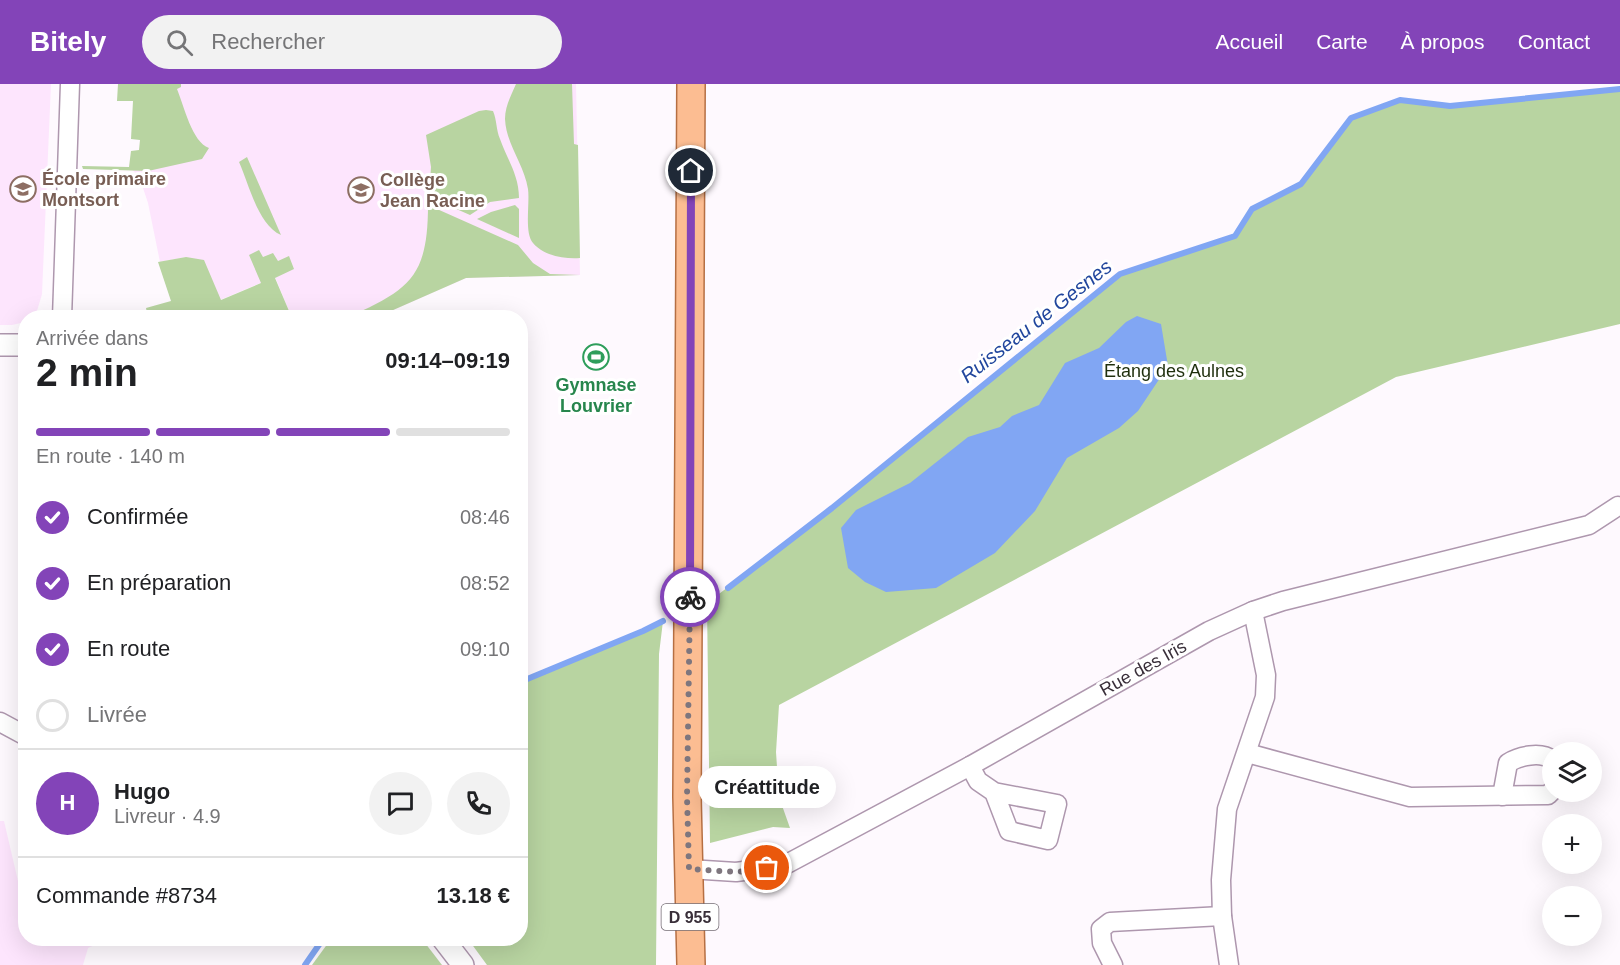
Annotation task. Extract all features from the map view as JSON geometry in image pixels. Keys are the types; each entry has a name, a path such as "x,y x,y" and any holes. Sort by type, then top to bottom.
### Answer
{"main road":[{"name":"D 955","path":"691,84 687,797 691,965"}],"street":[{"path":"62,310 70,84"},
{"path":"0,345 18,345"},
{"name":"Rue des Iris","path":"689,869 736,872 783,866 970,766 1209,631 1253,611 1282,601 1588,525 1618,506"},
{"path":"1230,965 1222,916 1221,880 1227,809 1265,698 1266,675 1253,611"},
{"path":"0,722 18,732"},
{"path":"1247,753 1410,797 1542,795"},
{"path":"1502,796 1508,763 1519,756 1542,756"},
{"path":"970,766 978,781 994,792"},
{"path":"1113,965 1102,943 1101,929 1110,922 1222,916"},
{"path":"448,946 463,965"}],"shaded area":[{"name":"École primaire Montsort","path":"0,84 51,84 42,294 37,310 18,310 18,324 0,325"},
{"name":"Collège Jean Racine","path":"176,84 576,84 580,275 466,278 393,310 289,310 275,277 220,300 186,257 160,262 148,203 139,176 129,167 147,168 171,86"},
{"path":"0,821 4,821 18,881 18,946 92,946 88,948 83,965 0,965"}],"green space":[{"path":"118,84 181,84 181,87 177,89 189,123 198,139 209,148 202,159 148,171 83,169 82,166 129,167 131,151 139,150 140,140 131,139 133,101 117,101"},
{"path":"516,84 572,84 574,144 578,145 580,258 548,254 530,238 528,189 508,137 505,119 507,105"},
{"name":"Étang des Aulnes","path":"1620,89 1620,324 1396,377 779,705 776,752 779,797 790,828 773,827 710,843 707,603 832,508 1120,274 1235,236 1252,210 1301,184 1351,119 1400,100 1449,106"},
{"path":"486,110 493,111 499,136 515,174 519,198 490,202 470,215 429,197 431,167 426,135"},
{"path":"247,157 281,235 266,222 255,203 239,162"},
{"path":"428,205 518,245 533,263 550,274 580,275 466,278 393,310 364,310 400,289 411,278 424,250"},
{"path":"515,205 519,209 519,238 477,219 491,212"},
{"path":"259,250 263,257 273,253 278,261 289,256 294,269 275,278 289,310 146,310 146,308 171,301 158,262 186,257 204,260 221,300 261,283 249,255"},
{"path":"663,621 659,654 656,965 487,965 473,946 528,946 528,679"},
{"path":"326,946 427,946 442,965 312,965"}],"water":[{"name":"Étang des Aulnes","path":"1137,316 1161,324 1168,366 1138,411 1119,428 1067,458 1035,511 995,553 936,588 886,592 865,582 848,568 841,528 856,510 910,483 968,437 1000,427 1012,416 1039,405 1065,363 1099,348 1126,322"}],"waterway":[{"name":"Ruisseau de Gesnes","path":"728,588 832,508 1120,274 1235,236 1252,209 1301,184 1351,118 1400,100 1450,106 1620,89"},
{"name":"Ruisseau de Gesnes","path":"528,679 663,621"},
{"name":"Ruisseau de Gesnes","path":"305,965 318,946"}],"way so far":[{"path":"690,597 687,797 689,869 736,872 767,868"}],"place":[{"name":"École primaire Montsort","path":"23,189"},
{"name":"Collège Jean Racine","path":"361,190"},
{"name":"Gymnase Louvrier","path":"596,357"},
{"name":"Créattitude","path":"767,868"}],"route":[{"path":"690,597 691,171"}]}
